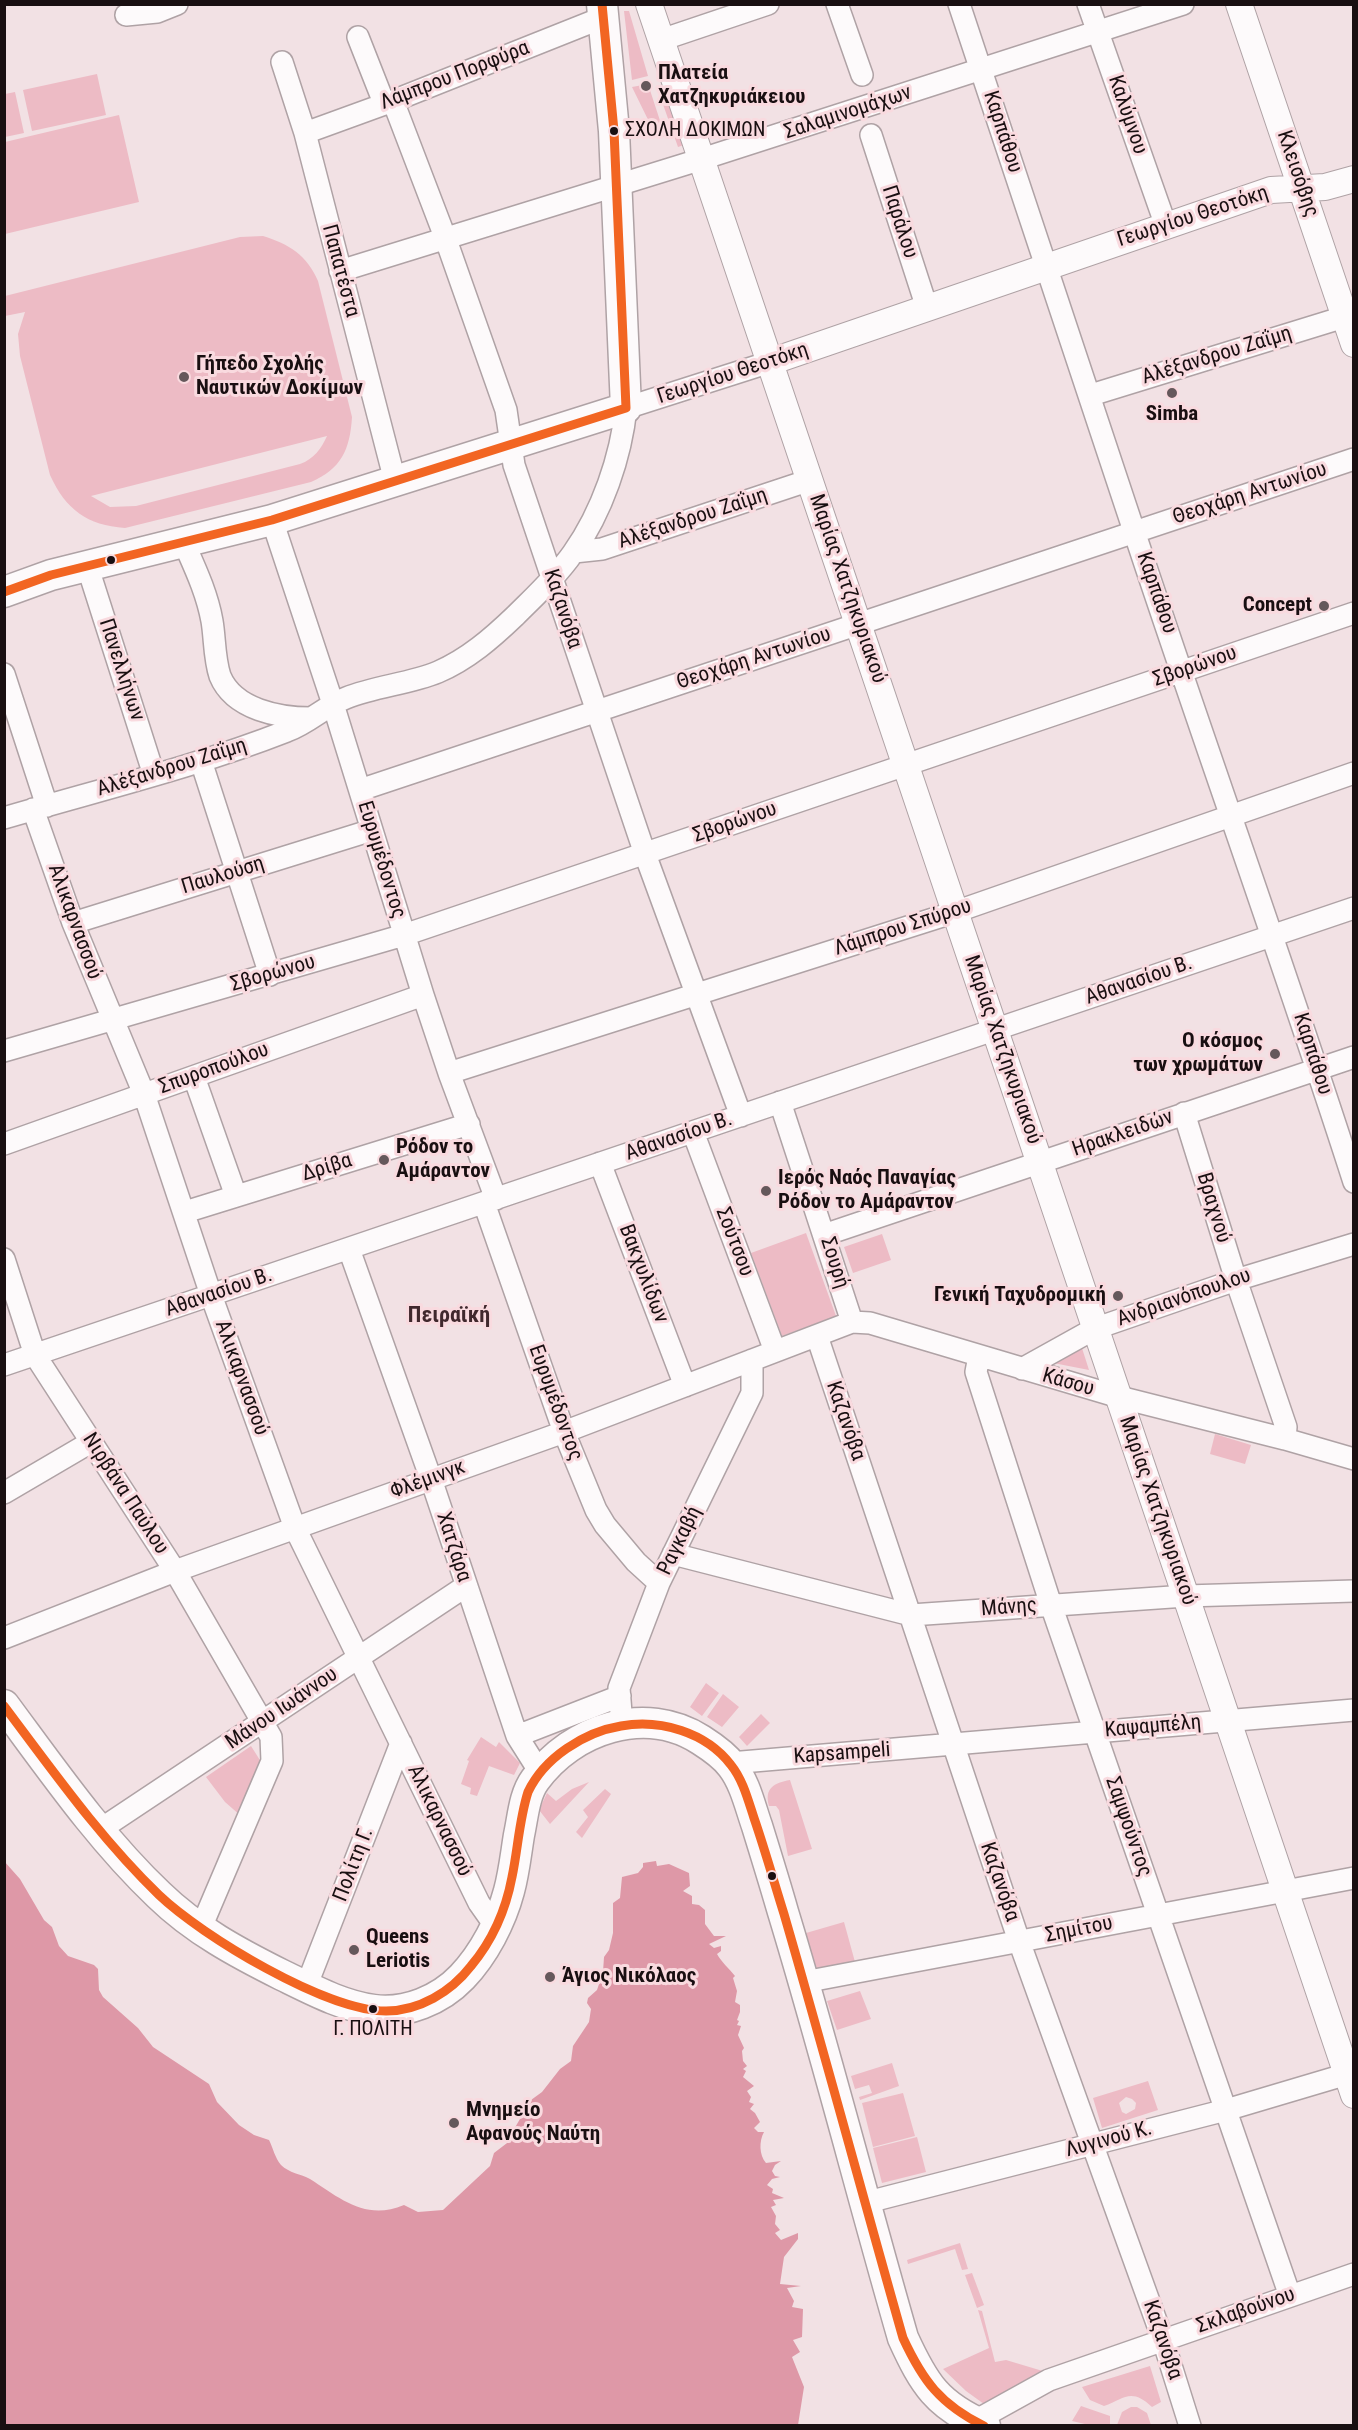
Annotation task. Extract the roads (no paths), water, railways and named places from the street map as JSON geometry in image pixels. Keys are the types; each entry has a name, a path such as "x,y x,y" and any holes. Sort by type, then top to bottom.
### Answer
{"main road":[{"path":"603,11 614,131 626,408"},
{"name":"Γεωργίου Θεοτόκη","path":"4,592 51,574 272,520 626,408"},
{"path":"4,1705 98,1831 160,1896 200,1930 237,1952 306,1987 343,2002 373,2010 394,2010 431,2000 462,1977 479,1956 509,1893 525,1806 531,1787 562,1752 578,1740 597,1732 621,1711 639,1722 671,1726 696,1737 730,1763 748,1798 804,1982 903,2338 926,2383 944,2404 980,2423"}],"street":[{"path":"129,10 157,12 177,4"},
{"name":"Μαρίας Χατζηκυριακού","path":"649,4 1094,1329 1186,1596 1226,1721 1351,2080"},
{"path":"661,40 768,4"},
{"path":"837,4 862,75"},
{"name":"Καρπάθου","path":"959,4 1135,532 1318,1069 1353,1182"},
{"name":"Καλύμνου","path":"1088,4 1166,226"},
{"name":"Σαλαμινομάχων","path":"340,271 702,159 1183,4"},
{"name":"Κλεισόβης","path":"1239,4 1353,344"},
{"name":"Λάμπρου Πορφύρα","path":"305,133 388,102 603,11"},
{"name":"Καζανόβα","path":"358,37 445,237 506,410 514,465 596,711 645,854 741,1116"},
{"name":"Παπατέστα","path":"282,62 305,133 395,481"},
{"name":"Παράλου","path":"871,135 927,308"},
{"name":"Γεωργίου Θεοτόκη","path":"626,408 770,362 1271,189 1325,187 1353,179"},
{"name":"Αλέξανδρου Ζαΐμη","path":"1091,395 1344,317"},
{"name":"Αλέξανδρου Ζαΐμη","path":"4,818 201,761 288,731 314,718 333,704 360,693 439,672 468,656 496,634 552,578 574,552 591,522 607,484 619,447 626,408"},
{"name":"Θεοχάρη Αντωνίου","path":"360,790 1353,459"},
{"name":"Αλέξανδρου Ζαΐμη","path":"574,552 602,549 810,480"},
{"name":"Ευρυμέδοντος","path":"272,520 333,704 423,994 469,1124 490,1201 564,1432 584,1484 605,1525 636,1562 659,1583"},
{"path":"184,543 206,595 212,620 217,662 221,677 229,690 247,703 271,714 288,718 314,718"},
{"name":"Πανελλήνων","path":"87,565 154,775"},
{"name":"Σβορώνου","path":"4,1051 404,935 1353,613"},
{"name":"Αλικαρνασσού","path":"4,674 73,923 144,1094 211,1295 295,1528 357,1659 479,1903 496,1924"},
{"path":"201,761 270,975"},
{"name":"Λάμπρου Σπύρου","path":"450,1073 955,912 1353,772"},
{"name":"Παυλούση","path":"73,923 372,830"},
{"name":"Αθανασίου Β.","path":"4,1365 1353,908"},
{"name":"Σπυροπούλου","path":"4,1144 423,994"},
{"name":"Ηρακλειδών","path":"824,1235 1353,1057"},
{"path":"194,1077 236,1196"},
{"name":"Σουρή","path":"780,1102 852,1322"},
{"name":"Βραχνού","path":"1184,1113 1236,1280 1286,1427 1285,1439"},
{"name":"Δρίβα","path":"185,1212 469,1124"},
{"name":"Σούτσου","path":"693,1132 775,1351"},
{"name":"Βακχυλίδων","path":"600,1163 685,1386"},
{"name":"Ανδριανόπουλου","path":"1022,1369 1094,1329 1236,1280 1353,1244"},
{"name":"Χατζάρα","path":"349,1249 517,1736 541,1774"},
{"name":"Νιρβάνα Παύλου","path":"4,1259 35,1355 175,1571 270,1737 272,1761 200,1930"},
{"name":"Φλέμινγκ","path":"4,1638 175,1571 564,1432 852,1322"},
{"name":"Κάσου","path":"852,1322 870,1323 1119,1397 1285,1439 1353,1460"},
{"name":"Καζανόβα","path":"817,1336 1019,1941 1162,2340 1190,2426"},
{"name":"Σαμψούντος","path":"980,1356 976,1372 1051,1605 1290,2296"},
{"name":"Ραγκαβή","path":"621,1711 619,1688 659,1583 752,1393 752,1360"},
{"path":"4,1493 91,1442"},
{"name":"Μάνης","path":"673,1554 911,1616 1186,1596 1353,1590"},
{"name":"Μάνου Ιωάννου","path":"98,1831 466,1586"},
{"name":"Καψαμπέλη","path":"953,1746 1353,1710"},
{"path":"517,1736 621,1711"},
{"name":"Πολίτη Γ.","path":"306,1987 401,1743"},
{"name":"Kapsampeli","path":"730,1763 953,1746"},
{"name":"Σημίτου","path":"804,1982 1353,1878"},
{"name":"Λυγινού Κ.","path":"864,2203 1351,2080"},
{"name":"Σκλαβούνου","path":"980,2423 1049,2380 1353,2274"}],"place":[{"name":"Πλατεία Χατζηκυριάκειου","path":"646,86"},
{"name":"ΣΧΟΛΗ ΔΟΚΙΜΩΝ","path":"614,131"},
{"name":"Γήπεδο Σχολής Ναυτικών Δοκίμων","path":"184,377"},
{"name":"Simba","path":"1172,393"},
{"name":"Concept","path":"1324,606"},
{"name":"Ο κόσμος των χρωμάτων","path":"1275,1054"},
{"name":"Ρόδον το Αμάραντον","path":"384,1160"},
{"name":"Ιερός Ναός Παναγίας Ρόδον το Αμάραντον","path":"766,1191"},
{"name":"Γενική Ταχυδρομική","path":"1118,1296"},
{"name":"Queens Leriotis","path":"354,1950"},
{"name":"Άγιος Νικόλαος","path":"550,1977"},
{"name":"Γ. ΠΟΛΙΤΗ","path":"373,2009"},
{"name":"Μνημείο Αφανούς Ναύτη","path":"454,2123"}],"district":[{"name":"Πειραϊκή","path":"449,1316"}]}
